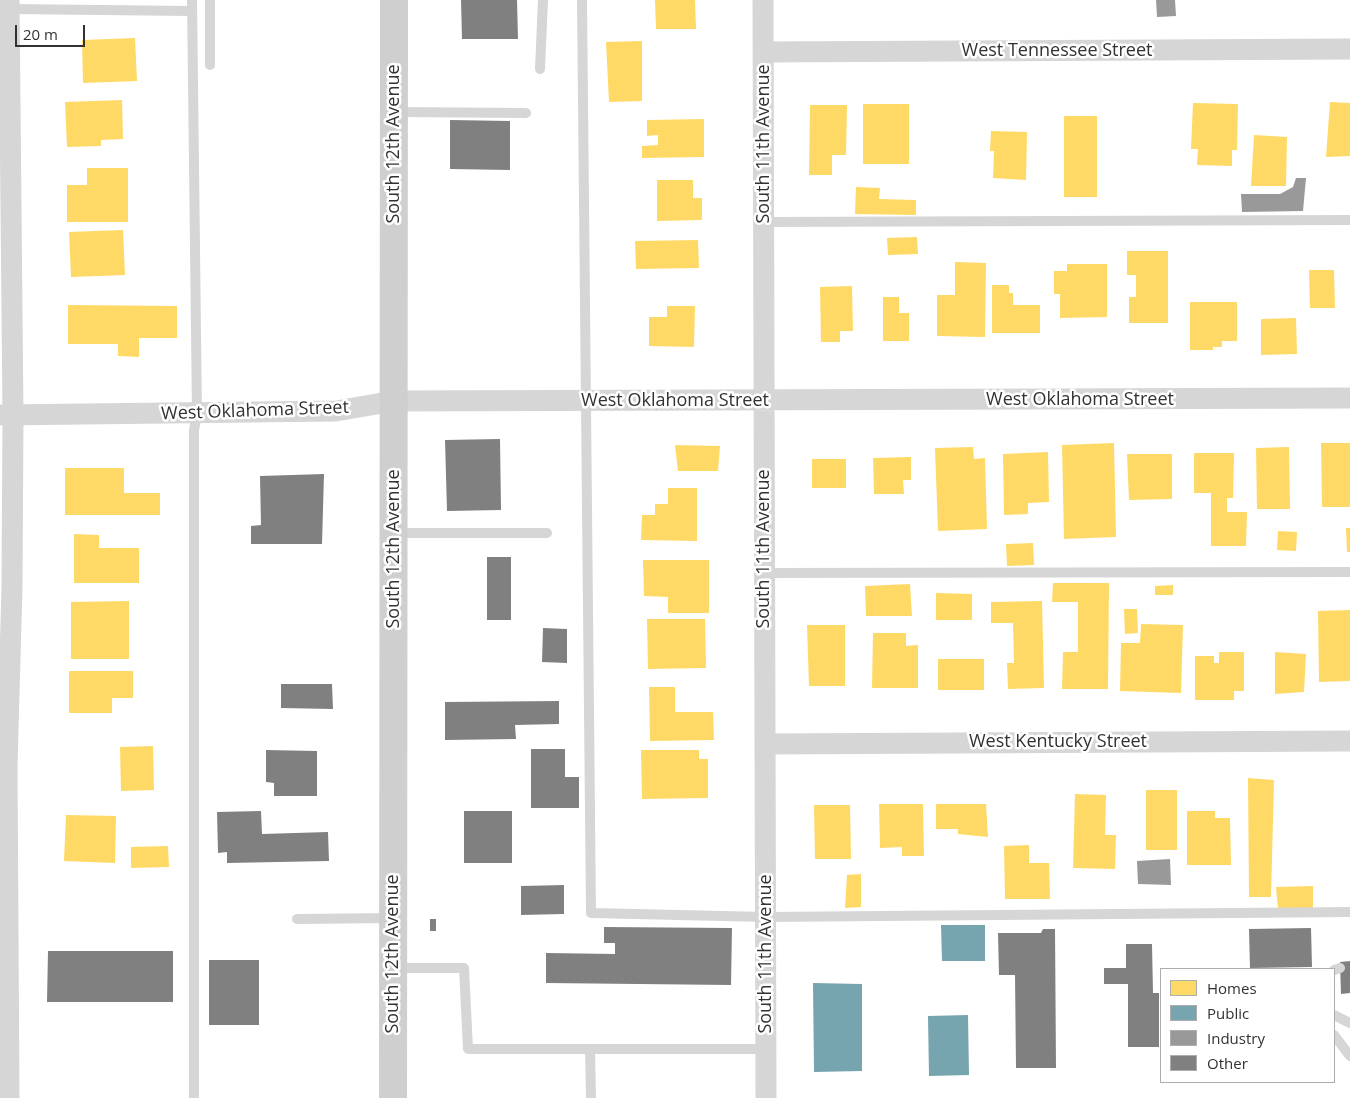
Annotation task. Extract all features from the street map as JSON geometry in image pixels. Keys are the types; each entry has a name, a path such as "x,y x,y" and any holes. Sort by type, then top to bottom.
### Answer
{"main road":[{"name":"South 12th Avenue","path":"393,1098 394,0"}],"street":[{"name":"South 11th Avenue","path":"763,0 766,1098"},
{"path":"9,5 4,70 6,588 3,766 4,938 9,1098"},
{"name":"West Tennessee Street","path":"764,52 1350,49"},
{"name":"West Oklahoma Street","path":"6,415 336,411 394,401 1350,398"},
{"name":"West Kentucky Street","path":"765,744 1350,741"}],"lane":[{"path":"210,0 210,65"},
{"path":"540,69 544,0"},
{"path":"582,0 584,401 591,914 766,917 1350,912"},
{"path":"9,5 192,5 197,414 194,430 194,1098"},
{"path":"394,112 526,113"},
{"path":"764,222 1350,220"},
{"path":"394,534 546,533"},
{"path":"764,573 1350,572"},
{"path":"297,919 393,918"},
{"path":"393,968 464,968 468,1049 766,1048"},
{"path":"1335,1016 1350,1023"},
{"path":"1335,1036 1350,1056"},
{"path":"590,1049 590,1098"}],"building: Homes":[{"path":"655,0 695,0 696,29 656,29"},
{"path":"135,38 137,81 83,83 82,40"},
{"path":"642,41 642,101 609,102 606,42"},
{"path":"122,100 123,139 101,140 101,146 67,147 65,102"},
{"path":"1330,102 1350,103 1350,156 1326,157"},
{"path":"1193,103 1238,104 1237,150 1232,150 1232,166 1197,165 1198,149 1191,149"},
{"path":"863,104 909,104 909,164 863,164"},
{"path":"810,105 847,105 846,155 832,155 832,175 809,175"},
{"path":"1064,116 1097,116 1097,197 1064,197"},
{"path":"704,119 704,157 642,158 642,146 658,145 658,135 647,136 647,120"},
{"path":"991,131 1027,132 1026,180 993,178 994,151 990,151"},
{"path":"1254,135 1287,137 1286,186 1251,186"},
{"path":"87,168 128,168 128,222 67,222 67,185 87,185"},
{"path":"657,180 693,180 693,198 702,198 702,220 657,221"},
{"path":"856,187 880,188 879,199 916,200 916,215 855,214"},
{"path":"123,230 125,275 71,277 69,232"},
{"path":"917,237 918,254 888,255 887,238"},
{"path":"698,240 699,268 636,269 635,241"},
{"path":"1127,251 1168,251 1168,323 1129,323 1129,297 1136,297 1136,275 1127,275"},
{"path":"955,262 986,263 985,337 937,336 937,295 955,295"},
{"path":"1067,264 1107,264 1107,317 1060,318 1060,294 1054,294 1054,271 1067,271"},
{"path":"1309,270 1334,270 1335,308 1310,308"},
{"path":"992,285 1009,285 1009,293 1013,293 1013,305 1040,305 1040,333 992,333"},
{"path":"852,286 853,331 840,331 840,342 821,342 820,287"},
{"path":"883,297 899,297 899,313 909,313 909,341 883,341"},
{"path":"1190,302 1237,302 1237,341 1222,341 1222,347 1213,347 1213,350 1190,350"},
{"path":"68,305 177,306 177,338 139,338 139,357 118,356 118,344 68,344"},
{"path":"667,306 695,306 694,347 649,346 649,317 667,317"},
{"path":"1296,318 1297,354 1261,355 1261,319"},
{"path":"1114,443 1116,537 1064,539 1062,445"},
{"path":"1321,443 1350,443 1350,507 1322,507"},
{"path":"675,445 720,446 718,471 678,471"},
{"path":"973,447 974,459 985,458 987,529 938,531 935,448"},
{"path":"1289,447 1290,509 1257,509 1256,448"},
{"path":"1048,452 1049,502 1028,503 1028,514 1004,515 1003,454"},
{"path":"1194,453 1234,453 1233,498 1227,498 1227,512 1247,512 1246,546 1211,546 1211,493 1194,493"},
{"path":"1127,454 1172,454 1172,499 1129,500"},
{"path":"911,457 911,480 903,480 904,494 874,494 873,458"},
{"path":"812,459 846,459 846,488 812,488"},
{"path":"65,468 124,468 124,493 160,493 160,515 65,515"},
{"path":"668,488 697,488 697,541 641,540 642,515 655,515 655,504 668,504"},
{"path":"1346,528 1350,528 1350,552 1347,552"},
{"path":"1278,531 1297,532 1296,551 1277,550"},
{"path":"74,534 99,535 99,548 139,548 139,583 74,583"},
{"path":"1033,543 1034,565 1007,566 1006,544"},
{"path":"643,560 709,560 709,613 668,613 668,597 644,596"},
{"path":"1053,583 1109,583 1108,689 1062,689 1063,652 1078,652 1078,602 1052,602"},
{"path":"910,584 912,616 866,616 865,586"},
{"path":"1173,585 1173,595 1155,595 1155,586"},
{"path":"936,593 972,594 972,620 936,620"},
{"path":"129,601 129,659 71,659 71,602"},
{"path":"1042,601 1044,688 1008,689 1007,663 1014,663 1013,623 991,623 991,602"},
{"path":"1124,609 1137,609 1138,633 1125,634"},
{"path":"1350,610 1350,681 1319,682 1318,611"},
{"path":"647,619 705,619 706,668 648,669"},
{"path":"1141,624 1183,625 1181,693 1120,691 1121,643 1140,643"},
{"path":"807,625 845,625 845,686 809,686"},
{"path":"873,633 906,633 906,646 918,645 918,688 872,688"},
{"path":"1219,652 1244,652 1244,691 1234,691 1234,700 1195,700 1195,656 1214,656 1214,663 1219,663"},
{"path":"1275,652 1306,654 1304,692 1275,694"},
{"path":"938,659 984,659 984,690 938,690"},
{"path":"69,671 133,671 133,698 112,698 112,713 69,713"},
{"path":"649,687 675,687 675,712 713,712 714,740 650,741"},
{"path":"153,746 154,790 121,791 120,747"},
{"path":"641,750 699,750 699,759 708,759 708,798 642,799"},
{"path":"1248,778 1274,780 1271,897 1249,897"},
{"path":"1146,790 1177,790 1177,850 1146,850"},
{"path":"1075,794 1106,795 1105,835 1116,835 1115,869 1073,868"},
{"path":"879,804 923,804 924,856 902,856 902,847 880,848"},
{"path":"936,804 986,804 988,837 958,834 958,829 936,829"},
{"path":"814,805 850,805 851,859 815,859"},
{"path":"1187,811 1215,811 1215,818 1230,818 1231,865 1187,865"},
{"path":"66,815 116,816 115,863 64,861"},
{"path":"1029,845 1029,863 1049,863 1050,899 1005,899 1004,846"},
{"path":"168,846 169,867 131,868 131,847"},
{"path":"861,874 861,907 845,908 847,875"},
{"path":"1313,886 1313,908 1278,910 1276,887"}],"building: Public":[{"path":"941,925 985,925 985,961 942,961"},
{"path":"813,983 862,984 862,1071 814,1072"},
{"path":"968,1015 969,1075 929,1076 928,1016"}],"building: Industry":[{"path":"1156,0 1175,0 1176,16 1157,17"},
{"path":"1296,178 1306,178 1303,211 1242,212 1241,194 1280,194 1293,187"},
{"path":"1170,859 1171,885 1138,884 1137,861"}],"building: Other":[{"path":"461,0 517,0 518,39 462,39"},
{"path":"450,120 510,121 510,170 450,169"},
{"path":"500,439 501,510 447,511 445,440"},
{"path":"324,474 322,544 251,544 251,526 261,525 260,476"},
{"path":"487,557 511,557 511,620 487,620"},
{"path":"543,628 567,629 567,663 542,662"},
{"path":"281,684 332,684 333,709 281,708"},
{"path":"559,701 559,724 515,725 516,739 445,740 445,702"},
{"path":"531,749 565,749 565,777 579,777 579,808 531,808"},
{"path":"266,750 317,751 317,796 274,796 274,783 266,782"},
{"path":"261,811 262,834 328,832 329,861 227,863 227,852 218,853 217,812"},
{"path":"464,811 512,811 512,863 464,863"},
{"path":"564,885 564,914 521,915 521,886"},
{"path":"430,919 436,919 436,931 430,931"},
{"path":"604,927 732,928 731,985 546,983 546,953 615,954 615,943 604,943"},
{"path":"1311,928 1312,967 1250,968 1249,929"},
{"path":"1043,929 1055,929 1056,1068 1016,1068 1015,975 999,975 998,933 1041,933"},
{"path":"1126,944 1152,944 1153,993 1159,993 1159,1047 1128,1047 1128,984 1104,984 1104,968 1126,968"},
{"path":"48,951 173,951 173,1002 47,1002"},
{"path":"209,960 259,960 259,1025 209,1025"},
{"path":"1350,961 1350,993 1341,994 1340,962"}]}
